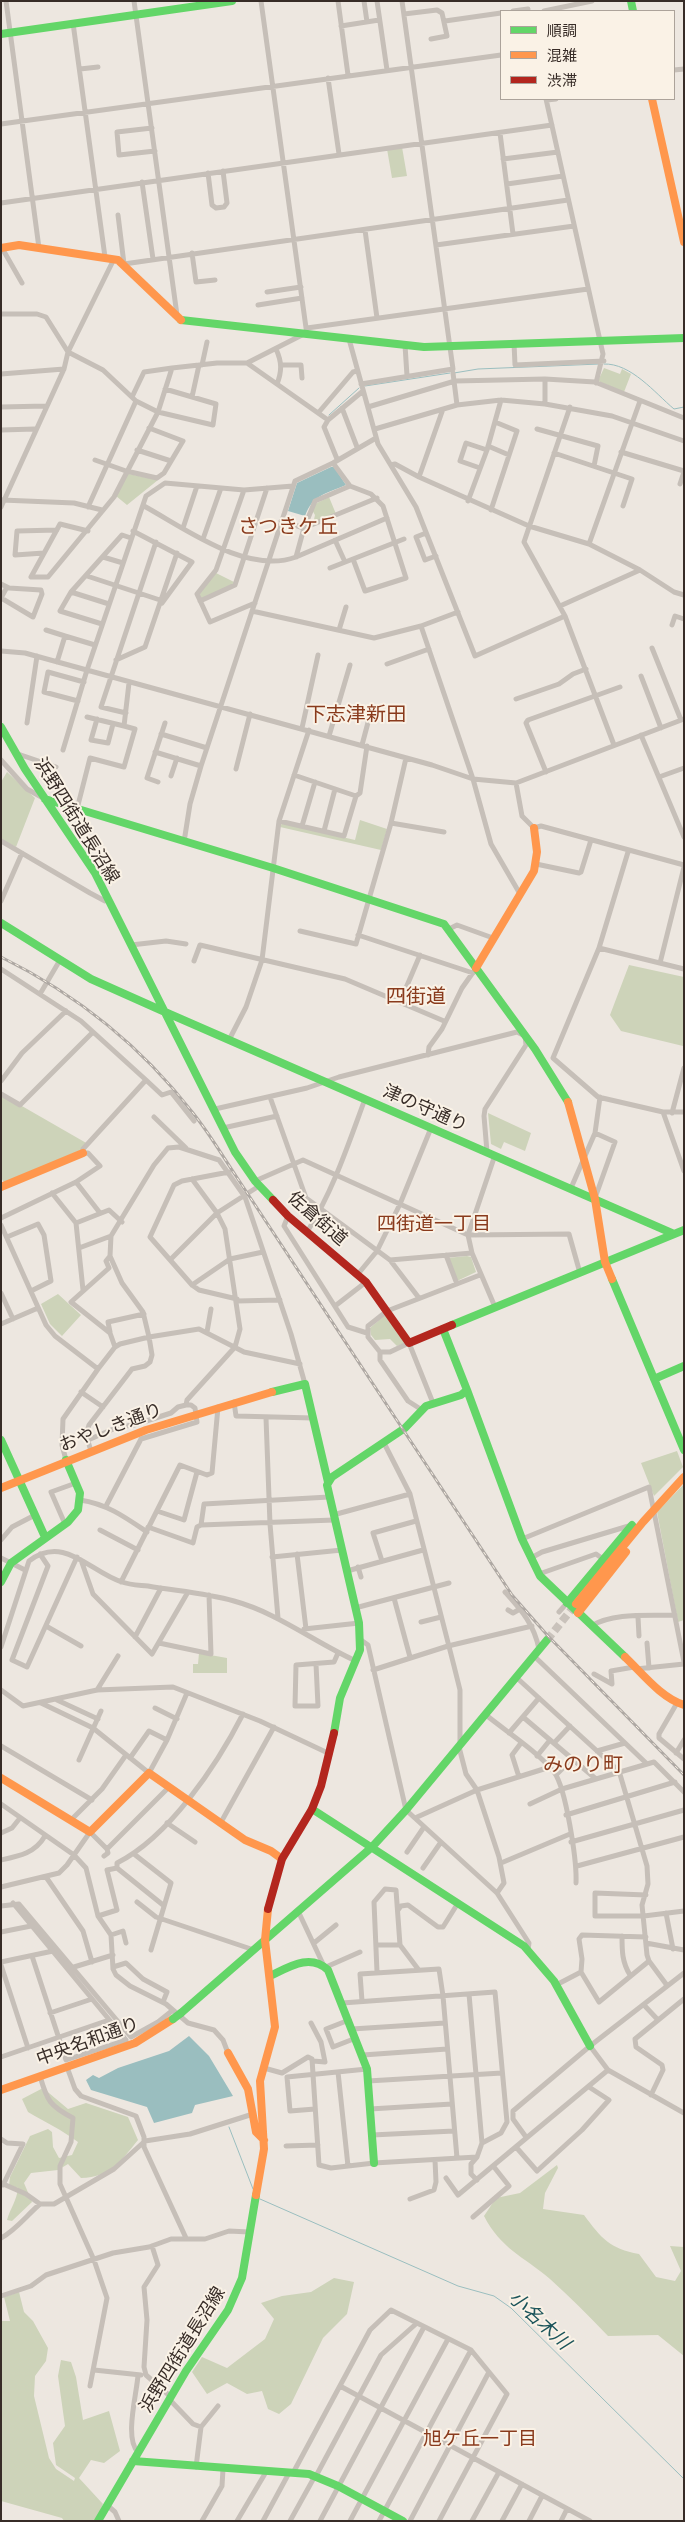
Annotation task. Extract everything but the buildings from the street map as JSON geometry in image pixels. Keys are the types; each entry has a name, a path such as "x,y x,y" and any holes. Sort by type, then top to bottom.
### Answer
{"street":[{"path":"6,1 39,248"},
{"path":"134,1 177,315 175,316"},
{"path":"1,34 232,1"},
{"path":"88,507 144,372 201,365 247,363 302,337 305,332 301,287 261,1"},
{"path":"338,1 348,75"},
{"path":"364,1 367,22"},
{"path":"377,1 387,70"},
{"path":"361,384 453,369 402,1"},
{"path":"527,1 529,10"},
{"path":"549,10 592,1"},
{"path":"404,14 437,10 442,13 447,36 430,39"},
{"path":"444,21 500,13"},
{"path":"341,26 379,20"},
{"path":"74,23 105,257"},
{"path":"1,124 500,55"},
{"path":"80,69 98,67"},
{"path":"328,78 339,154"},
{"path":"547,100 604,361 596,383"},
{"path":"652,100 684,242"},
{"path":"1,203 159,179 223,172 552,125"},
{"path":"152,128 117,132 119,155 155,151"},
{"path":"500,133 513,234"},
{"path":"503,160 558,152"},
{"path":"208,173 212,205 216,208 224,207 227,203 223,172"},
{"path":"507,184 563,176"},
{"path":"142,182 153,259"},
{"path":"124,264 568,200"},
{"path":"118,216 124,264"},
{"path":"436,245 574,226"},
{"path":"365,230 377,318"},
{"path":"22,283 2,248 19,245 114,259 124,264 179,320 305,332 405,345 450,346 684,338"},
{"path":"192,254 196,282 215,280"},
{"path":"1,507 64,368 68,352 114,259"},
{"path":"267,292 301,287"},
{"path":"305,332 377,318 588,289"},
{"path":"258,304 302,298"},
{"path":"1,314 37,314 46,317 68,352 103,370 134,399 158,412 213,425 216,404 166,389"},
{"path":"349,339 376,438 416,507 475,656 565,616"},
{"path":"192,397 207,342"},
{"path":"514,344 516,365 604,361"},
{"path":"405,345 407,376"},
{"path":"276,349 281,365 281,374 277,384"},
{"path":"247,363 328,420"},
{"path":"281,365 301,365 302,378"},
{"path":"1,374 64,368"},
{"path":"88,531 60,524 31,578 48,577 88,531 102,510 114,497 158,412 172,368"},
{"path":"319,412 353,372 357,371"},
{"path":"454,373 458,405"},
{"path":"545,404 546,379"},
{"path":"368,407 454,381 546,379 596,383 684,418"},
{"path":"353,559 365,591 406,578 383,506 377,498 350,486 335,461 324,427 328,420 363,391"},
{"path":"468,501 487,448 501,400"},
{"path":"374,429 458,405 501,400 570,407 631,422 684,441"},
{"path":"589,544 640,401"},
{"path":"1,407 46,406"},
{"path":"570,407 524,542 565,616 614,745"},
{"path":"342,408 357,448"},
{"path":"419,477 443,409"},
{"path":"491,510 517,431 495,422"},
{"path":"95,460 126,471 156,478 164,473 183,441 149,428"},
{"path":"1,430 35,429"},
{"path":"537,429 598,446 594,466"},
{"path":"184,842 190,804 201,766 293,486 298,479 376,438"},
{"path":"480,468 460,461 466,443 509,455"},
{"path":"137,450 171,461"},
{"path":"621,452 684,472 680,484"},
{"path":"554,453 632,479 623,506"},
{"path":"391,466 395,464 468,501 529,526 589,544 640,570 674,592 684,595"},
{"path":"63,750 102,624 146,496 165,484 244,490 293,486"},
{"path":"183,528 197,486"},
{"path":"296,557 304,528 315,501 350,486"},
{"path":"203,539 221,488"},
{"path":"200,601 235,585 267,488"},
{"path":"244,490 216,570 197,594 210,622 255,604"},
{"path":"281,521 304,528 377,498"},
{"path":"3,500 74,503 102,510"},
{"path":"144,506 223,550 268,563 284,562 387,518"},
{"path":"44,553 16,555 17,531 56,530"},
{"path":"116,660 145,647 158,609 192,562 133,531"},
{"path":"426,533 416,537 425,560 436,556"},
{"path":"102,624 60,611 71,592 122,535 131,538"},
{"path":"330,568 404,538"},
{"path":"334,540 345,562"},
{"path":"126,713 101,707 156,542"},
{"path":"163,600 177,553"},
{"path":"103,557 123,563"},
{"path":"560,606 640,570"},
{"path":"87,576 163,600"},
{"path":"1,584 7,587 41,590 42,594 33,616 1,598 7,587"},
{"path":"71,592 109,604"},
{"path":"339,630 346,606"},
{"path":"252,611 379,638 421,626 458,612"},
{"path":"672,624 675,616 684,619"},
{"path":"421,626 472,779 491,844 520,894"},
{"path":"46,630 96,645"},
{"path":"57,662 65,636"},
{"path":"1,651 37,656 130,683 302,728 472,779 516,783 682,720 652,648"},
{"path":"387,664 429,649"},
{"path":"302,728 318,655"},
{"path":"27,723 37,656"},
{"path":"329,736 350,665"},
{"path":"516,699 559,684 573,674 586,669"},
{"path":"78,701 44,692 48,672 84,682"},
{"path":"641,676 661,728"},
{"path":"124,726 130,683"},
{"path":"546,772 526,723 528,720 620,686"},
{"path":"236,769 250,714"},
{"path":"279,821 344,836 356,796 360,794 370,715"},
{"path":"77,809 90,758 124,767 135,729 87,716"},
{"path":"97,719 91,740 108,743 113,724"},
{"path":"158,782 147,778 165,723"},
{"name":"浜野四街道長沼線","path":"1,727 15,753 88,861 165,1012"},
{"path":"229,1040 246,1007 262,960 279,821 308,730"},
{"path":"161,734 207,748"},
{"path":"642,735 684,837"},
{"path":"155,752 201,766"},
{"path":"15,753 56,767"},
{"path":"171,776 177,758"},
{"path":"300,931 356,944 391,823 406,758"},
{"path":"1,760 26,789 45,799 273,868 444,924 450,929 475,970 552,1075 568,1102 595,1199 605,1262 684,1450"},
{"path":"659,777 684,768"},
{"path":"294,775 356,796"},
{"path":"302,826 315,782"},
{"path":"428,1055 429,1047 442,1029 444,1021 462,988 475,970 531,877 536,864 537,844 534,828 522,816 516,783"},
{"path":"324,831 335,789"},
{"path":"391,823 444,832"},
{"path":"534,828 541,826 628,852 684,866 660,963"},
{"path":"536,864 579,873 581,872 591,840"},
{"path":"1,841 90,893 105,901 108,899"},
{"path":"628,852 599,948 554,1054 555,1061 600,1098 663,1112 684,1112"},
{"path":"1,901 22,853"},
{"path":"1,923 104,986 165,1012"},
{"path":"450,929 457,925 493,938"},
{"path":"358,935 475,970"},
{"path":"130,946 166,941 186,944"},
{"path":"194,961 200,945 345,979 444,1021"},
{"path":"599,948 684,969"},
{"path":"400,1002 420,955"},
{"path":"40,994 60,960"},
{"path":"1,969 66,1011 94,1032 162,1095 171,1092 194,1121"},
{"path":"1,1080 22,1053 66,1011"},
{"name":"津の守通り","path":"165,1012 674,1234"},
{"name":"佐倉街道","path":"165,1012 215,1108 235,1152 257,1183 288,1216 366,1282 409,1343"},
{"path":"1,1094 20,1105 94,1032"},
{"path":"215,1108 270,1097 328,1082 339,1076 517,1032 524,1036 526,1045 485,1109 487,1152"},
{"path":"552,1075 561,1067"},
{"path":"672,1113 684,1068"},
{"path":"83,1153 83,1149 146,1080"},
{"path":"270,1097 306,1198 390,1260 419,1298"},
{"path":"571,1188 595,1133 600,1098"},
{"path":"307,1232 321,1209 336,1175 365,1099"},
{"path":"663,1112 684,1171"},
{"path":"223,1128 277,1116"},
{"path":"154,1117 188,1150"},
{"path":"358,1274 377,1251 400,1204 431,1128"},
{"path":"595,1133 615,1142 595,1199"},
{"path":"78,1248 111,1236 122,1222 154,1165 168,1148 173,1146 219,1160 245,1197 280,1300 305,1384"},
{"path":"1,1186 83,1153 88,1153 100,1166 76,1182 1,1218"},
{"path":"495,1307 480,1275 468,1235 496,1155"},
{"path":"170,1260 217,1213 245,1197 257,1183 303,1160 468,1235 569,1234 580,1273"},
{"path":"229,1172 182,1180 174,1185 150,1237 192,1285 200,1290 237,1300 280,1300"},
{"path":"186,1405 187,1400 235,1347 240,1329 225,1229 217,1213 192,1179"},
{"path":"76,1182 100,1214"},
{"path":"52,1193 76,1223 83,1290"},
{"path":"76,1223 109,1210 122,1222"},
{"path":"288,1216 284,1226 348,1327 367,1333 380,1352 380,1360 408,1401 422,1410"},
{"path":"6,1237 38,1224 44,1235 51,1281 31,1291"},
{"path":"1,1225 46,1325 55,1336 98,1369"},
{"path":"380,1352 390,1352 684,1230"},
{"path":"91,1451 86,1435 89,1426 132,1369 145,1366 150,1362 152,1355 144,1314 122,1283 110,1256 111,1236"},
{"path":"192,1285 230,1259 263,1252"},
{"path":"390,1260 472,1253"},
{"path":"446,1255 457,1284"},
{"path":"110,1256 106,1261 109,1268 71,1302 110,1332"},
{"path":"367,1333 370,1323 387,1311 480,1275"},
{"path":"335,1306 366,1282"},
{"path":"1,1294 13,1319"},
{"path":"1,1324 38,1308"},
{"path":"207,1332 211,1309"},
{"path":"115,1347 108,1322 144,1314"},
{"path":"1,1582 11,1562 75,1516 80,1500 76,1483 66,1460 61,1430 63,1419 115,1347 149,1337 195,1328 256,1355 300,1364"},
{"path":"443,1329 530,1558 539,1574 567,1603 635,1668 680,1704 659,1734 660,1738 684,1759"},
{"path":"409,1343 433,1403"},
{"path":"654,1378 684,1366"},
{"name":"浜野四街道長沼線","path":"98,2521 170,2398 236,2294 243,2272 264,2140 259,2089 275,2027 265,1940 266,1917 282,1859 312,1809 330,1754 340,1698 356,1661 361,1640 356,1608 329,1497 328,1482 305,1384"},
{"name":"おやしき通り","path":"1,1488 66,1460 146,1430 234,1402 305,1384"},
{"path":"328,1482 332,1477 413,1422 422,1410 433,1403 461,1395 467,1390"},
{"path":"81,1392 104,1407"},
{"path":"234,1402 236,1416 313,1418"},
{"path":"88,1440 118,1427 134,1425 171,1413 178,1407 186,1405 191,1404 196,1414 197,1422 141,1439 106,1506"},
{"path":"121,1582 180,1465 207,1475 212,1473 218,1407"},
{"path":"266,1418 270,1524 278,1618"},
{"path":"1,1440 45,1538"},
{"path":"384,1442 410,1494 432,1587 460,1690 459,1744 466,1774 477,1790 501,1862 504,1883 497,1894"},
{"path":"157,1511 184,1520 197,1472"},
{"path":"576,1604 643,1522 684,1477"},
{"path":"65,1524 51,1492 76,1483"},
{"path":"522,1538 649,1486 684,1663 611,1671 612,1684 594,1674"},
{"path":"80,1500 106,1506 147,1530 194,1543 197,1527 201,1525 270,1524 334,1517 410,1494"},
{"path":"201,1525 204,1504 329,1497"},
{"path":"1,1540 12,1527 35,1516"},
{"path":"382,1561 373,1534 416,1521"},
{"path":"530,1558 542,1552 643,1522"},
{"path":"578,1613 640,1534 643,1522"},
{"path":"559,1612 632,1525"},
{"path":"100,1530 138,1550"},
{"path":"272,1557 342,1550"},
{"path":"347,1571 423,1550"},
{"path":"1,1646 29,1561 40,1554 54,1551 78,1558 121,1582 209,1595 251,1606 278,1618 338,1653 356,1661"},
{"path":"40,1554 48,1566 12,1660 27,1667 78,1558"},
{"path":"297,1554 306,1629"},
{"path":"539,1574 596,1554 603,1559"},
{"path":"1,1558 25,1570"},
{"path":"78,1558 94,1594 152,1654 188,1592"},
{"path":"358,1567 361,1577"},
{"path":"356,1608 449,1583"},
{"path":"135,1637 161,1588"},
{"path":"505,1592 520,1608 536,1633 537,1653 646,1763"},
{"path":"158,1643 211,1654 209,1595"},
{"path":"394,1598 410,1657"},
{"path":"508,1610 513,1613 520,1608"},
{"path":"591,1626 599,1621 675,1615"},
{"path":"423,1620 440,1617"},
{"path":"638,1617 639,1636"},
{"path":"298,1630 359,1624"},
{"path":"46,1626 82,1646"},
{"path":"373,1670 448,1646 532,1626"},
{"path":"361,1640 368,1645 406,1810 497,1894 529,1944 528,1950"},
{"name":"中央名和通り","path":"1,2090 135,2044 174,2019 299,1913 372,1847 406,1810 547,1640"},
{"path":"647,1643 649,1668"},
{"path":"316,1664 318,1706 295,1706 296,1665 334,1662 338,1653"},
{"path":"97,1690 118,1656"},
{"path":"516,1678 619,1771 649,1876 646,1895 642,1905 649,1961 666,1984 666,1987"},
{"path":"1,1690 23,1706 97,1690 173,1687 274,1727 330,1754"},
{"path":"1,1887 46,1877 64,1869 90,1832 149,1773 177,1719 187,1693"},
{"path":"509,1733 539,1698"},
{"path":"57,1700 98,1719"},
{"path":"40,1703 93,1728 149,1773 220,1824 245,1840 271,1851 282,1859"},
{"path":"155,1708 177,1719"},
{"path":"79,1760 101,1710"},
{"path":"117,1868 117,1863 134,1854 188,1800 218,1758 243,1714"},
{"path":"486,1715 550,1767 556,1776 562,1789 577,1866 576,1883"},
{"path":"523,1717 596,1779"},
{"path":"537,1756 570,1726"},
{"path":"220,1824 274,1727"},
{"path":"70,1820 92,1800 149,1732 167,1740"},
{"path":"676,1753 684,1740"},
{"path":"519,1777 512,1755 521,1743"},
{"path":"597,1751 625,1743"},
{"path":"1,1746 92,1800"},
{"path":"556,1776 572,1759"},
{"path":"530,1804 562,1789 654,1762 684,1792"},
{"path":"415,1818 477,1790 550,1767"},
{"path":"1,1778 90,1832 107,1849"},
{"path":"566,1815 675,1782"},
{"path":"104,1856 108,1853 107,1849 169,1787"},
{"path":"1,1804 74,1855 86,1868 98,1916 111,1935 113,1967 121,1980 163,2002 188,2023 214,2030 223,2040 248,2089 256,2132 264,2140"},
{"path":"312,1809 528,1950 542,1963 558,1984 590,2046 608,2070 684,2113"},
{"path":"572,1842 684,1810"},
{"path":"1,1833 12,1828 20,1818"},
{"path":"167,1822 196,1842"},
{"path":"407,1852 424,1827"},
{"path":"501,1862 570,1834"},
{"path":"1,1860 30,1852 40,1844 45,1836"},
{"path":"577,1866 684,1837"},
{"path":"423,1868 441,1842"},
{"path":"134,1854 171,1883 151,1950"},
{"path":"117,1868 163,1906"},
{"path":"98,1916 117,1910 108,1870 117,1868"},
{"path":"46,1877 82,1931 92,1962"},
{"path":"377,1972 374,1902 385,1888 396,1890 400,1945 418,1969"},
{"path":"646,1895 595,1893 595,1916 644,1916 684,1911"},
{"path":"137,1902 160,1918 254,1950"},
{"path":"397,1911 401,1906 408,1905 438,1927 443,1927 458,1903"},
{"path":"13,1904 126,2040 66,2060 32,1956"},
{"path":"1,1906 19,1904 131,2037 158,2022 173,2010"},
{"path":"299,1913 342,2003 367,2069 374,2163"},
{"path":"666,1913 672,1948"},
{"path":"314,1943 336,1925"},
{"path":"1,1932 30,1926"},
{"path":"111,1935 122,1932 126,1942"},
{"path":"649,1961 599,2002 581,1972 582,1959 579,1939 582,1935 622,1936 684,1950"},
{"path":"622,1936 624,1965 630,1975"},
{"path":"376,1945 400,1945"},
{"path":"28,2048 1,1964 52,1951"},
{"path":"270,1976 307,1961 316,1961 324,1965 360,1952"},
{"path":"74,1967 113,1955"},
{"path":"113,1967 126,1964 143,1978 167,1992 163,2002"},
{"path":"362,2001 360,1974 439,1969 444,1996 457,2158"},
{"path":"558,1984 581,1972"},
{"path":"526,2137 512,2119 513,2111 590,2046 684,1973"},
{"path":"342,2003 495,1992 507,2122 501,2133 482,2143"},
{"path":"469,1994 482,2143 477,2157 471,2164 471,2174 477,2180"},
{"path":"50,2013 92,1999"},
{"path":"651,2095 663,2070 662,2065 636,2047 635,2039 683,2001"},
{"path":"644,2005 658,2020"},
{"path":"1,2057 110,2020"},
{"path":"349,2020 326,2029 333,2047 356,2038"},
{"path":"352,2029 446,2023"},
{"path":"264,2068 282,2072 308,2057 313,2062 325,2062 321,2042 311,2024"},
{"path":"363,2056 448,2049"},
{"path":"313,2062 312,2074 319,2165 331,2168 374,2163 477,2157"},
{"path":"67,2067 75,2089 81,2096 136,2116 145,2141 144,2146 186,2238"},
{"path":"315,2109 290,2111 287,2077 367,2069"},
{"path":"446,2178 458,2195 494,2167 526,2137 608,2070"},
{"path":"338,2072 348,2166"},
{"path":"368,2081 502,2073"},
{"path":"40,2076 46,2097 55,2109 74,2118 71,2142 60,2166 60,2184 94,2260 107,2298 90,2386"},
{"path":"516,2147 537,2171 605,2107 609,2100 589,2087"},
{"path":"370,2109 452,2104"},
{"path":"1,2139 7,2143 23,2144 2,2184 26,2194 40,2204 54,2204 114,2169 145,2141 190,2134 253,2114"},
{"path":"372,2135 454,2131"},
{"path":"286,2146 318,2145"},
{"path":"410,2198 434,2190 436,2182 435,2160"},
{"path":"474,2217 509,2186 494,2167"},
{"path":"1,2238 12,2233 22,2219 40,2204"},
{"path":"1,2296 31,2286 46,2275 113,2253 152,2246 171,2239 205,2239 229,2231 249,2232"},
{"path":"146,2375 143,2356 147,2320 144,2288 158,2265 152,2246"},
{"path":"263,2521 370,2330 391,2310 471,2350 508,2394 439,2521"},
{"path":"290,2521 381,2355 417,2323"},
{"path":"320,2521 424,2327"},
{"path":"350,2521 448,2339"},
{"path":"380,2521 471,2350"},
{"path":"94,2370 146,2375 193,2424 201,2426"},
{"path":"410,2521 488,2372"},
{"path":"138,2374 131,2430 133,2444 138,2452"},
{"path":"340,2386 590,2521"},
{"path":"196,2467 201,2426 218,2406"},
{"path":"133,2461 315,2476 338,2486 403,2521"},
{"path":"202,2521 222,2486 223,2469"},
{"path":"237,2521 266,2472"},
{"path":"472,2521 499,2472"},
{"path":"502,2521 522,2484"},
{"path":"529,2521 542,2496"},
{"path":"108,2505 115,2512 119,2521"},
{"path":"561,2521 567,2509"}],"green space":[{"path":"402,147 407,176 392,178 387,149"},
{"path":"604,368 620,374 622,369 631,374 624,392 598,381"},
{"path":"127,474 158,480 127,505 116,496"},
{"path":"329,497 336,514 313,524 315,515 312,510 315,504"},
{"path":"216,573 234,582 233,584 201,599 198,595"},
{"path":"7,772 35,798 16,847 1,839 1,782"},
{"path":"360,820 387,829 381,850 280,827 282,823 355,840"},
{"path":"629,965 684,977 683,1046 621,1031 610,1015"},
{"path":"1,1094 88,1144 83,1149 6,1185 1,1178"},
{"path":"488,1113 531,1133 525,1151 504,1142 501,1149 491,1144"},
{"path":"471,1257 476,1272 457,1281 447,1258"},
{"path":"58,1294 81,1315 62,1336 50,1324 41,1304"},
{"path":"385,1315 405,1343 397,1346 390,1339 375,1340 371,1335 370,1328"},
{"path":"677,1451 683,1467 654,1496 641,1463"},
{"path":"684,1484 684,1620 678,1622 657,1512"},
{"path":"199,1653 227,1658 227,1673 193,1673 193,1664 198,1664"},
{"path":"43,2088 68,2109 86,2103 128,2117 138,2140 114,2167 100,2175 81,2178 68,2164 58,2170 31,2173 24,2183 32,2202 12,2221 7,2220 18,2188 9,2185 10,2177 30,2136 48,2129 52,2132 53,2147 59,2158 72,2155 78,2142 28,2112 22,2099"},
{"path":"557,2165 558,2168 545,2193 543,2209 584,2215 601,2236 613,2246 639,2254 656,2277 675,2281 681,2271 670,2246 684,2247 684,2356 658,2335 608,2336 550,2279 505,2244 491,2227 484,2216 496,2198 520,2193"},
{"path":"334,2278 354,2282 347,2314 323,2338 291,2404 279,2414 268,2409 262,2391 247,2394 227,2383 207,2394 192,2372 202,2357 227,2368 265,2339 274,2319 261,2303 282,2296 311,2292"},
{"path":"19,2292 24,2312 33,2321 48,2348 46,2361 35,2376 34,2396 49,2458 56,2469 74,2481 75,2478 56,2465 53,2443 65,2426 58,2376 61,2360 71,2362 76,2377 83,2420 109,2411 120,2451 104,2463 91,2460 79,2478 103,2504 96,2521 64,2521 62,2518 1,2501 1,2321 10,2321 4,2297"}],"water":[{"path":"334,467 346,485 316,499 305,516 288,511 297,483"},
{"path":"189,2036 209,2056 233,2096 195,2105 192,2113 154,2123 147,2107 91,2090 86,2080 93,2075 99,2078 118,2068 169,2051"}],"waterway":[{"path":"454,373 478,369 600,364"},
{"path":"604,364 624,368 651,387 674,409 684,407"},
{"path":"365,386 450,373"},
{"path":"329,415 359,388"},
{"name":"小名木川","path":"229,2127 253,2189"},
{"name":"小名木川","path":"260,2199 458,2286 494,2296 511,2308 684,2479"}],"tunnel":[{"path":"547,1640 576,1604"}],"railway":[{"path":"1,957 55,988 106,1024 130,1044 173,1089 210,1136 512,1595 548,1636 684,1775"}],"traffic: fast":[{"path":"1,34 232,1"},
{"path":"631,1 633,10"},
{"path":"181,320 424,347 684,338"},
{"path":"1,727 25,769 95,873 235,1152 255,1181 273,1200"},
{"path":"45,799 273,868 444,924 535,1049 568,1102"},
{"path":"1,923 91,979 165,1012"},
{"path":"165,1012 674,1234"},
{"path":"452,1325 684,1230"},
{"path":"612,1279 684,1450"},
{"path":"334,1733 340,1698 360,1650 359,1623 327,1485 332,1477 405,1428 426,1406 461,1395 467,1390 443,1329"},
{"path":"654,1379 684,1366"},
{"path":"272,1392 305,1384 328,1482"},
{"path":"467,1390 522,1539 540,1576 625,1657"},
{"path":"1,1440 45,1537"},
{"path":"1,1582 11,1563 68,1522 78,1510 80,1493 66,1460"},
{"path":"567,1603 632,1525"},
{"path":"181,2013 372,1847 406,1810 547,1640"},
{"path":"312,1809 524,1946 554,1981 590,2046"},
{"path":"270,1976 299,1963 307,1962 314,1962 328,1970 367,2069 374,2163"},
{"path":"173,2019 181,2013"},
{"path":"98,2521 186,2371 228,2310 242,2278 256,2195"},
{"path":"133,2461 309,2474 338,2486 403,2521"}],"traffic: slow":[{"path":"652,100 684,242"},
{"path":"1,248 19,245 118,260 181,320"},
{"path":"476,968 534,871 537,852 534,828"},
{"path":"568,1102 595,1199 605,1262 612,1279"},
{"path":"1,1187 83,1153"},
{"path":"1,1488 146,1430 272,1392"},
{"path":"576,1604 643,1522 684,1477"},
{"path":"578,1613 626,1552"},
{"path":"625,1657 667,1697 684,1705"},
{"path":"1,1778 90,1832 149,1773 245,1840 271,1851 282,1859"},
{"path":"256,2195 264,2149 260,2081 275,2027 265,1940 268,1909"},
{"path":"1,2090 135,2043 173,2019"},
{"path":"228,2053 248,2089 256,2132 264,2140"}],"traffic: jam":[{"path":"273,1200 288,1216 366,1282 409,1343 452,1325"},
{"path":"268,1909 282,1859 312,1809 321,1786 334,1733"}],"district":[{"name":"さつきケ丘","path":"288,527"},
{"name":"下志津新田","path":"356,715"},
{"name":"四街道","path":"416,997"},
{"name":"四街道一丁目","path":"434,1225"},
{"name":"みのり町","path":"583,1765"},
{"name":"旭ケ丘一丁目","path":"480,2440"}]}
